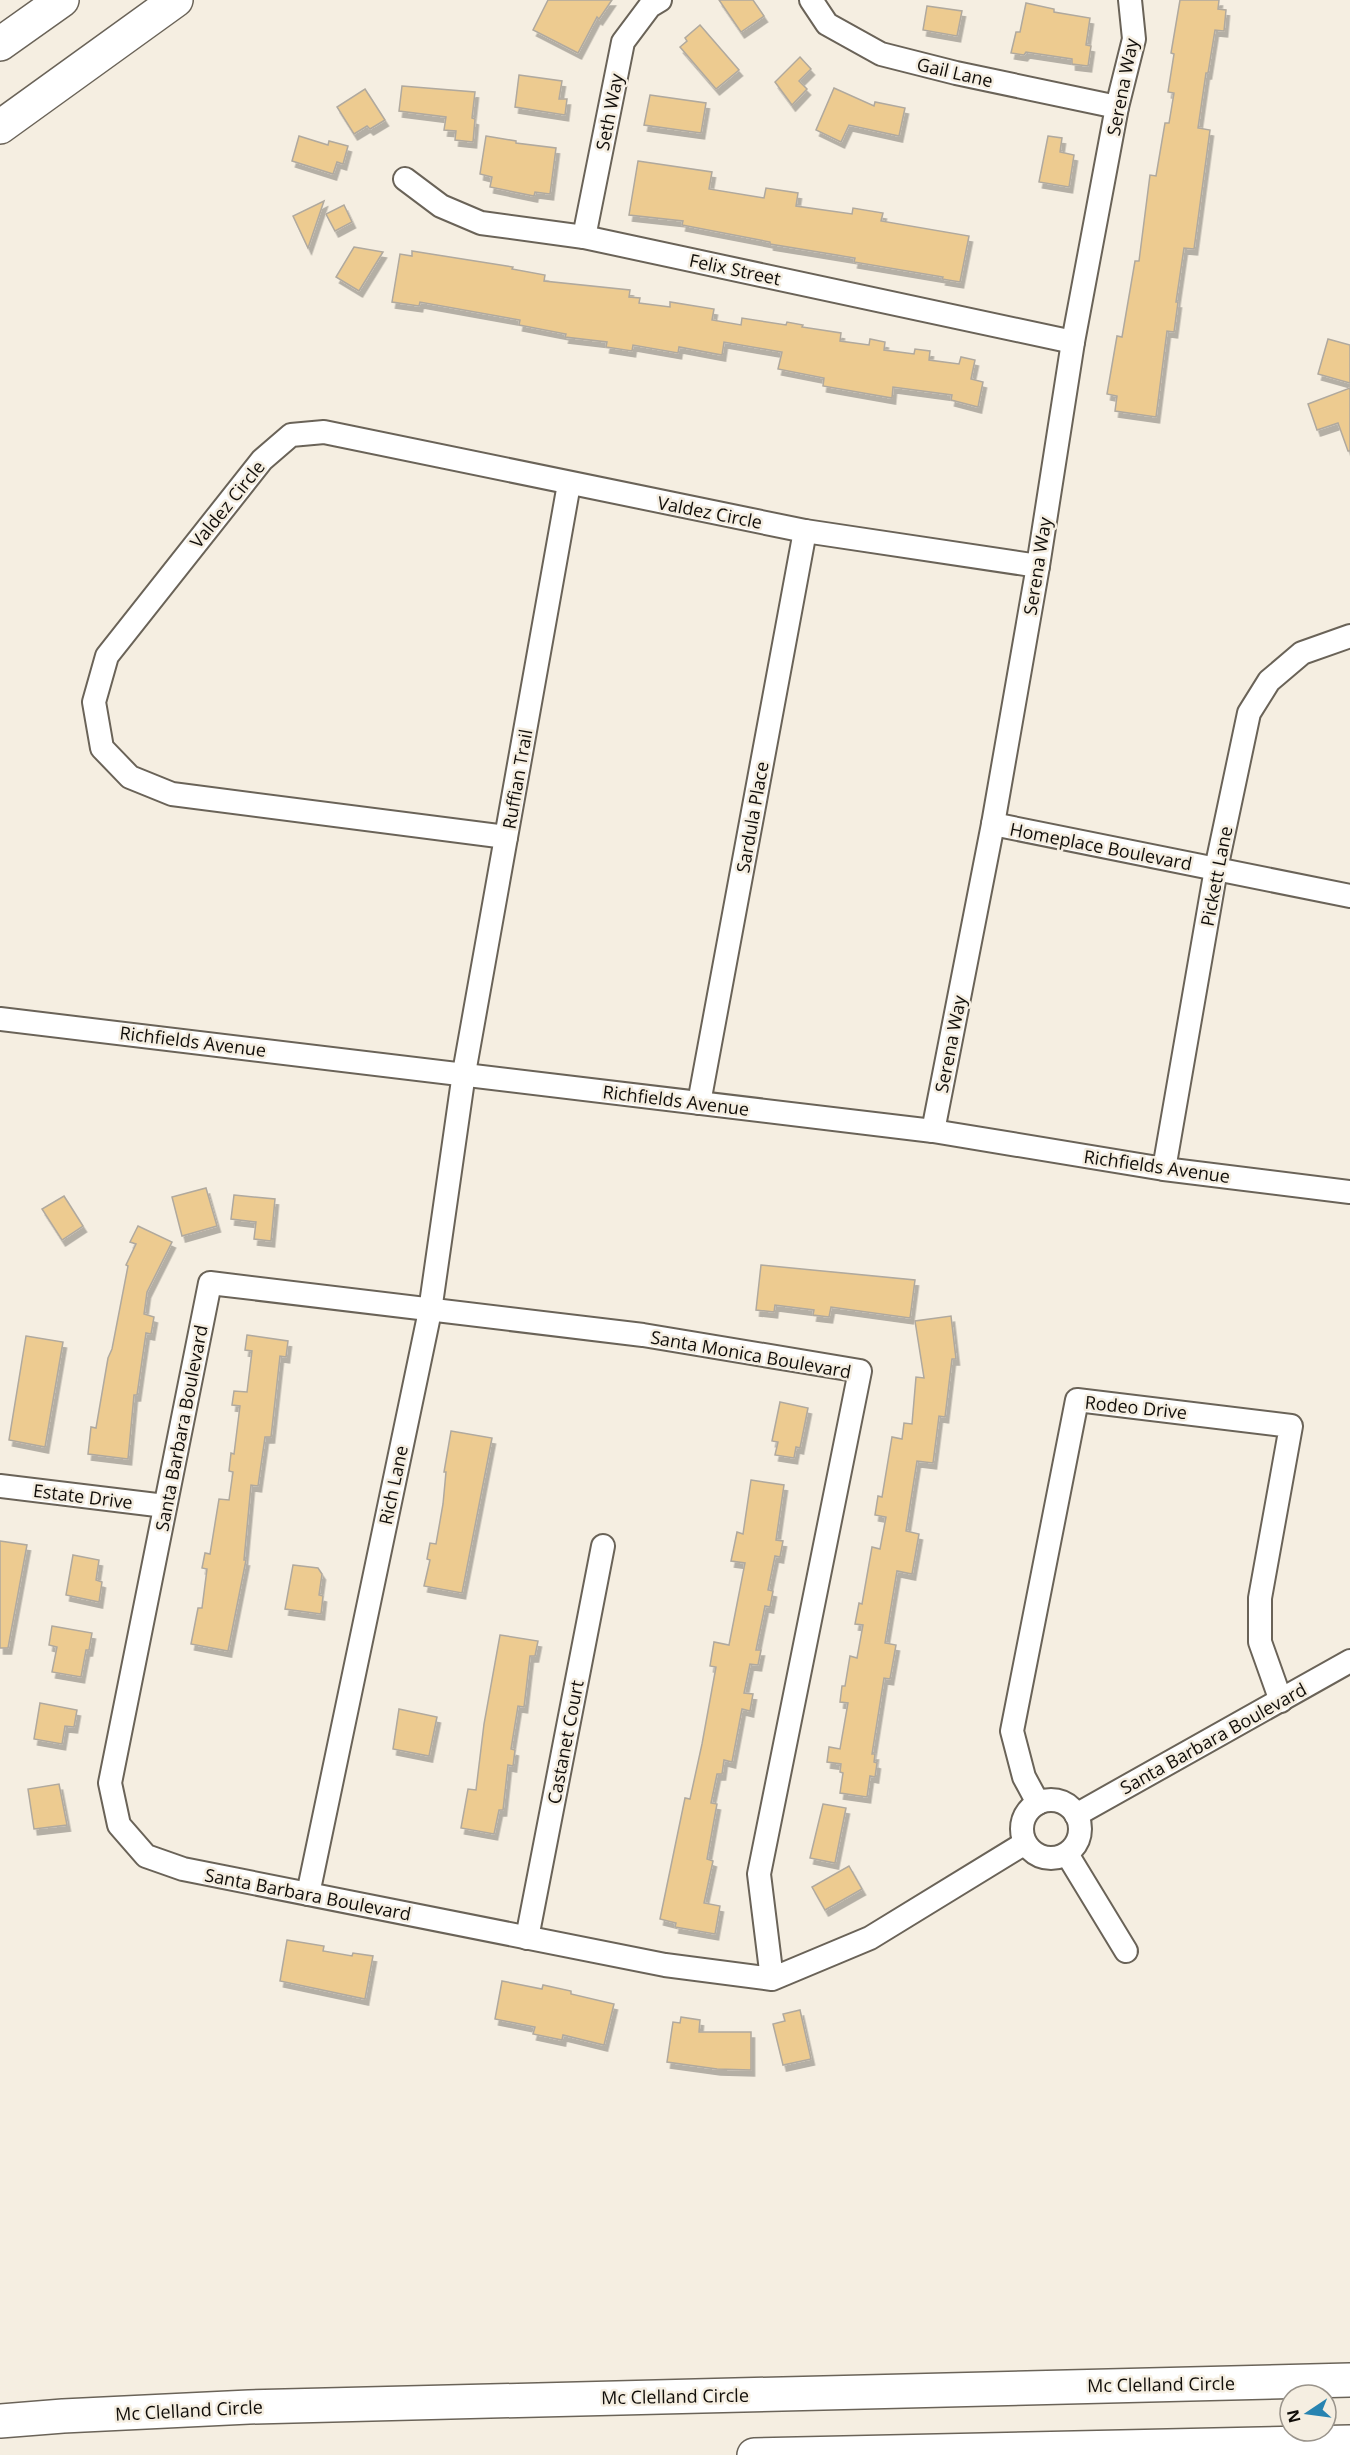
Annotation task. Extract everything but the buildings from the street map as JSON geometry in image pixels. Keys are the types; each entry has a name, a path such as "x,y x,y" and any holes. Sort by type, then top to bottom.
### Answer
{"highway":[{"path":"0,44 62,0"},
{"path":"0,127 176,0"},
{"name":"Mc Clelland Circle","path":"0,2421 249,2406 1350,2380"},
{"path":"754,2455 1350,2442"}],"street":[{"name":"Seth Way","path":"584,237 623,42 650,6 660,0"},
{"name":"Gail Lane","path":"810,0 827,24 881,54 956,73 1117,107"},
{"name":"Serena Way","path":"933,1131 993,824 1038,566 1073,342 1117,107 1134,39 1130,0"},
{"name":"Felix Street","path":"405,179 441,206 481,223 584,237 1073,342"},
{"name":"Valdez Circle","path":"506,837 172,794 130,777 102,748 94,702 107,656 262,459 291,435 324,432 805,531 1038,566"},
{"name":"Ruffian Trail","path":"464,1073 569,484"},
{"name":"Sardula Place","path":"699,1103 805,531"},
{"name":"Pickett Lane","path":"1164,1169 1216,869 1250,713 1269,681 1302,653 1350,636"},
{"name":"Homeplace Boulevard","path":"993,824 1350,896"},
{"name":"Richfields Avenue","path":"0,1019 933,1131 1164,1169 1350,1192"},
{"name":"Rich Lane","path":"308,1894 429,1311 464,1073"},
{"name":"Santa Monica Boulevard","path":"210,1283 643,1335 860,1371 759,1874 772,1979"},
{"name":"Santa Barbara Boulevard","path":"210,1283 110,1783 119,1825 146,1856 183,1869 665,1965 772,1979"},
{"name":"Rodeo Drive","path":"1038,1803 1024,1777 1012,1731 1077,1400 1291,1426 1260,1598 1260,1642 1281,1701"},
{"name":"Estate Drive","path":"0,1486 165,1506"},
{"name":"Castanet Court","path":"527,1938 603,1546"},
{"name":"Santa Barbara Boulevard","path":"1076,1815 1350,1661"},
{"path":"1046,1800 1064,1803 1076,1815 1080,1823 1078,1840 1067,1854 1052,1858 1044,1857 1036,1854 1025,1843 1022,1834 1025,1816 1038,1803 1046,1800"},
{"path":"772,1979 870,1938 1025,1843"},
{"path":"1067,1854 1126,1951"}]}
